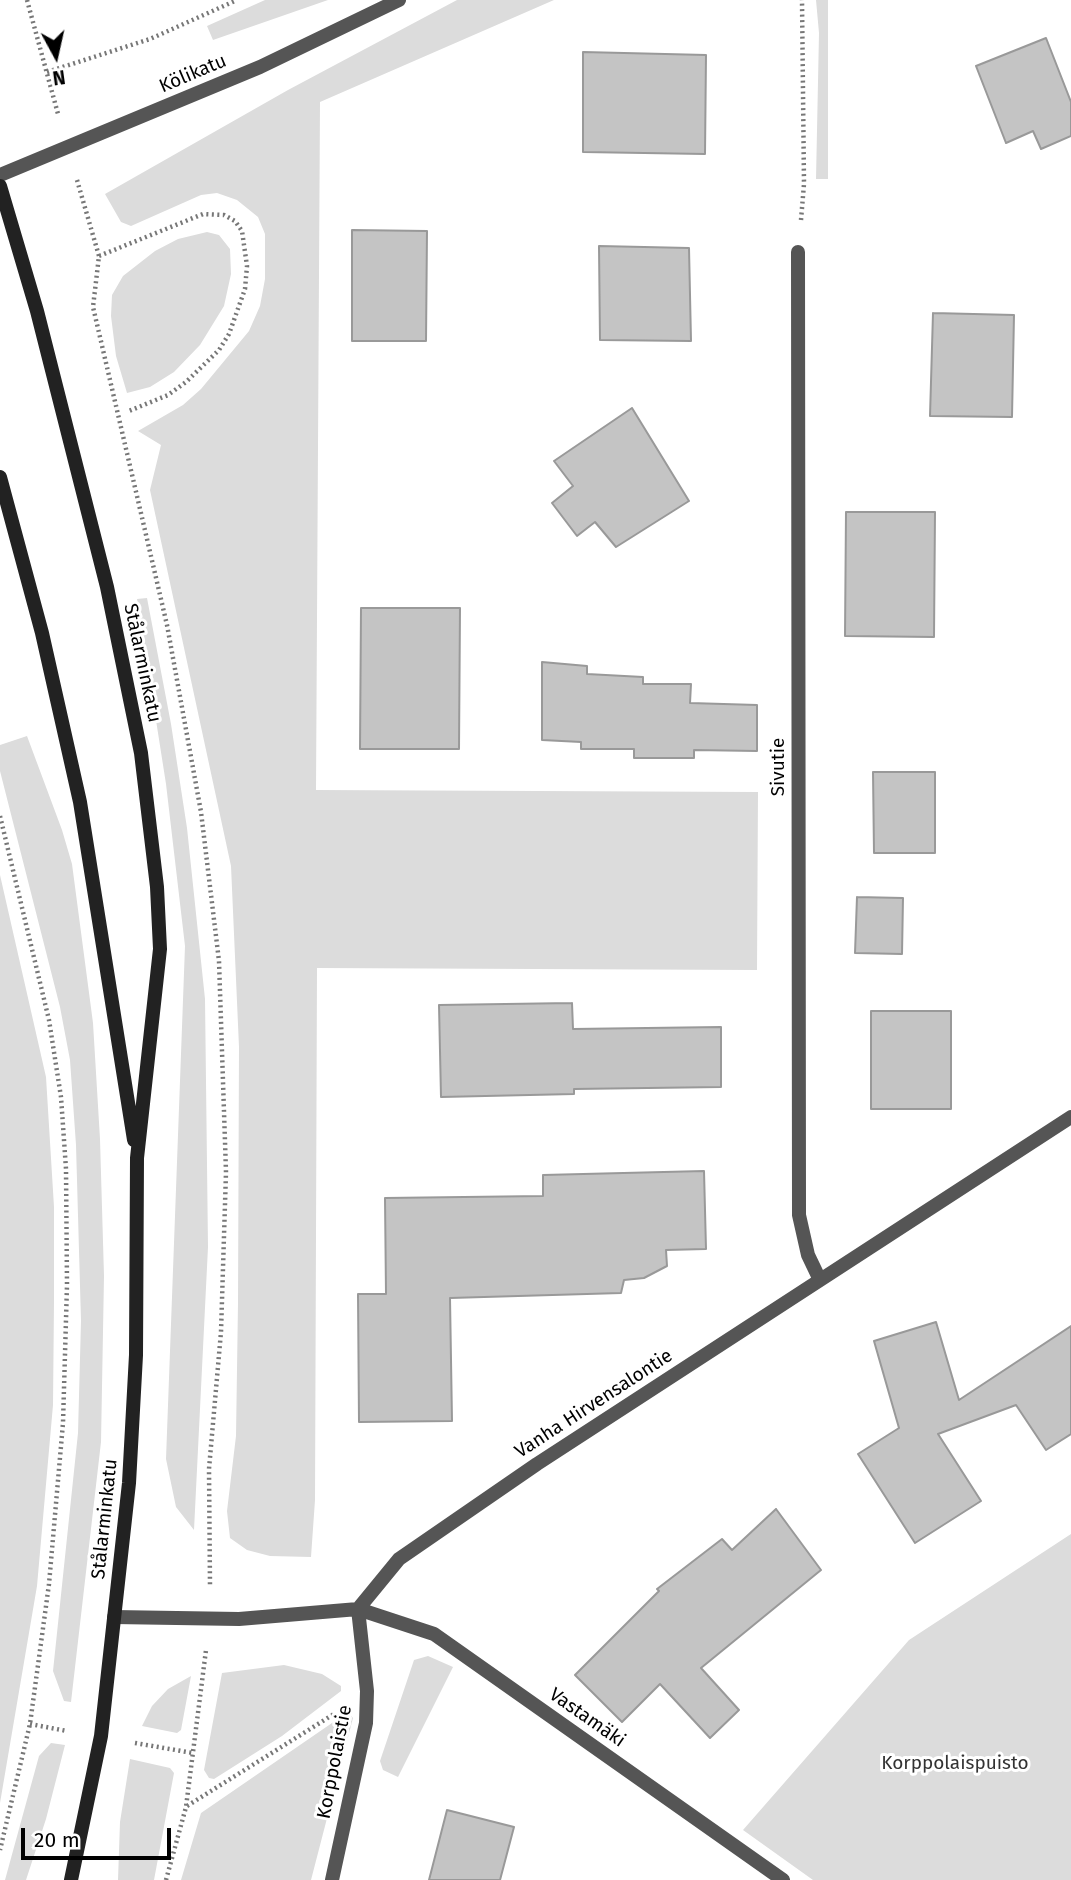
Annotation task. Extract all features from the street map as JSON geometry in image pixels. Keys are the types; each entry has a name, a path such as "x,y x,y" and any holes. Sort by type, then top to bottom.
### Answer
{"main road":[{"name":"Stålarminkatu","path":"0,186 37,311 107,587 141,752 157,887 160,948 137,1158 136,1355 129,1483 101,1737 71,1880"},
{"name":"Stålarminkatu","path":"0,477 42,633 80,802 137,1158"}],"street":[{"name":"Kölikatu","path":"0,175 260,66 399,0"},
{"name":"Sivutie","path":"798,253 799,1215 808,1255 819,1278"},
{"name":"Vanha Hirvensalontie","path":"358,1609 399,1559 537,1464 819,1278 1071,1117"},
{"path":"114,1617 209,1619 358,1609"},
{"name":"Korppolaistie","path":"332,1880 366,1723 367,1690 358,1609"},
{"name":"Vastamäki","path":"358,1609 434,1634 783,1880"}],"path":[{"path":"27,0 47,72 150,39 237,0"},
{"path":"798,253 804,184 802,0"},
{"path":"129,411 168,396 212,358 229,334 241,302 247,266 242,231 235,221 224,215 203,214 187,218 99,256 93,307 167,625 201,812 219,961 226,1172 221,1332 209,1469 209,1619 186,1807 166,1880"},
{"path":"0,816 49,1020 61,1097 66,1169 67,1272 63,1423 49,1584 30,1724 0,1850"},
{"path":"186,1807 304,1735 367,1690"}],"green space":[{"path":"265,0 328,0 213,40 207,26"},
{"path":"457,0 554,0 320,102 316,790 758,792 757,970 317,968 315,1500 311,1557 270,1556 247,1550 230,1538 227,1511 236,1436 238,1303 239,1047 231,866 150,490 161,445 138,431 183,405 201,389 249,331 260,306 265,279 265,234 258,217 237,200 217,193 201,195 131,226 121,222 105,194 288,90"},
{"path":"816,0 828,0 828,179 816,179 819,33"},
{"path":"207,232 219,235 230,249 231,274 224,306 200,345 174,372 150,387 127,393 116,356 111,316 112,295 123,276 155,251 178,239"},
{"path":"147,598 187,828 205,999 208,1247 194,1530 176,1507 166,1459 185,946 166,784 137,599"},
{"path":"27,736 72,864 93,1023 100,1139 104,1276 101,1442 71,1702 64,1701 53,1671 78,1433 81,1321 76,1145 70,1060 60,1007 0,771 0,745"},
{"path":"0,875 46,1077 54,1207 54,1301 53,1405 37,1586 0,1803"},
{"name":"Korppolaispuisto","path":"1071,1534 1071,1880 813,1880 743,1830 909,1640"},
{"path":"428,1656 453,1667 398,1777 383,1770 380,1761 414,1660"},
{"path":"284,1665 322,1674 341,1686 341,1691 282,1736 214,1779 209,1778 204,1770 222,1673"},
{"path":"191,1676 181,1730 177,1733 142,1726 152,1706 168,1689"},
{"path":"348,1712 353,1718 311,1880 181,1880 201,1813"},
{"path":"51,1743 65,1745 46,1819 26,1880 5,1880 39,1756"},
{"path":"130,1759 170,1768 174,1773 154,1880 118,1880 120,1822"}],"building":[{"path":"1046,38 1071,102 1071,136 1041,149 1033,131 1006,143 976,66"},
{"path":"583,52 706,55 705,154 583,152"},
{"path":"352,230 427,231 426,341 352,341"},
{"path":"599,246 689,248 691,341 600,340"},
{"path":"933,313 1014,315 1012,417 930,416"},
{"path":"632,408 689,501 616,547 595,522 577,536 552,503 573,486 554,461"},
{"path":"846,512 935,512 934,637 845,636"},
{"path":"361,608 460,608 459,749 360,749"},
{"path":"542,662 587,666 587,674 643,677 643,684 691,684 690,703 757,705 757,751 694,750 694,758 634,758 634,749 581,749 581,742 542,740"},
{"path":"873,772 935,772 935,853 874,853"},
{"path":"857,897 903,898 902,954 855,953"},
{"path":"572,1003 573,1029 721,1027 721,1087 574,1089 574,1094 441,1097 439,1005"},
{"path":"871,1011 951,1011 951,1109 871,1109"},
{"path":"704,1171 706,1249 666,1250 667,1266 644,1278 624,1280 621,1293 450,1298 452,1421 359,1422 358,1294 386,1294 385,1198 543,1196 543,1175"},
{"path":"936,1322 959,1400 1071,1326 1071,1434 1046,1450 1016,1405 938,1434 981,1501 915,1543 858,1454 899,1428 874,1341"},
{"path":"776,1509 821,1570 701,1668 739,1710 710,1738 660,1684 622,1722 575,1675 659,1591 657,1589 722,1539 732,1550"},
{"path":"447,1810 514,1827 500,1880 429,1880"}]}
